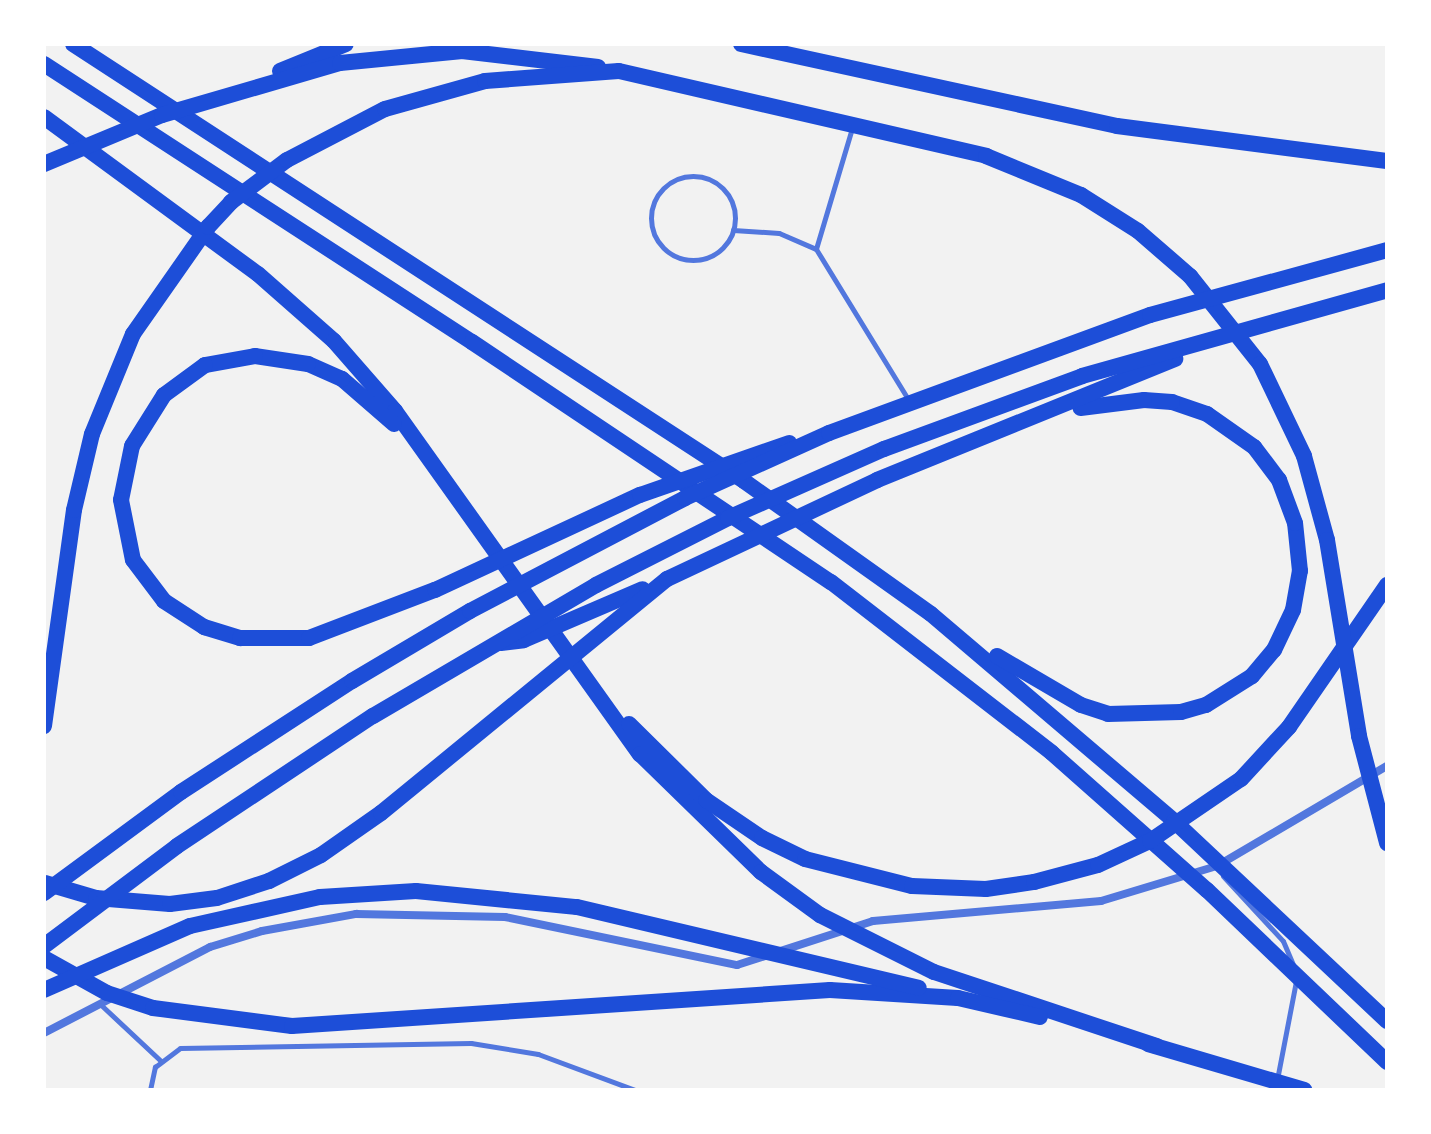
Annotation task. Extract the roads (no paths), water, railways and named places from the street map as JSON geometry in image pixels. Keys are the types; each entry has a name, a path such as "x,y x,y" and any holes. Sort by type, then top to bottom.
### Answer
{"highway":[{"path":"73,44 744,481 931,614 1081,705 1128,717 1181,712 1230,692 1274,650 1299,589 1295,523 1268,462 1241,435 1194,408 1144,400 1043,416"},
{"path":"44,164 346,44"},
{"path":"741,44 1117,126 1387,161"},
{"path":"229,93 340,63 462,51 619,71 986,156 1062,185 1138,231 1190,276 1238,331 1289,417 1318,503 1359,736 1387,843"},
{"path":"44,64 421,308 831,582 1063,763 1207,890 1387,1062"},
{"path":"44,726 74,510 92,434 133,334 208,227 231,202 287,160 385,109 485,81 619,71"},
{"path":"44,117 293,304 372,383 579,670 676,794 761,872 820,915 934,972 1157,1046 1304,1090"},
{"path":"44,893 246,747 457,619 685,498 829,433 1150,315 1279,275 1387,250"},
{"path":"44,946 201,830 491,644 728,518 884,449 1082,376 1208,343 1387,290"},
{"path":"491,644 524,640 667,579 877,480 1043,416 1208,343"},
{"path":"425,456 361,394 308,364 237,357 190,374 164,395 143,423 125,469 121,500 128,546 141,574 190,620 217,632 264,641 333,631 640,495 756,451 829,433"},
{"path":"44,883 130,903 217,898 269,881 359,829 667,579"},
{"path":"579,670 676,775 738,823 805,859 896,883 963,889 1034,882 1098,865 1150,841 1221,795 1254,766 1314,692 1387,585"},
{"path":"931,614 1174,821 1387,1021"},
{"path":"44,990 190,926 353,894 502,896 676,930 1157,1046"},
{"path":"44,958 107,993 153,1008 292,1026 756,991 830,990 958,998"}],"street":[{"path":"44,1033 174,962 234,939 356,914 505,917 737,965 873,921 1101,901 1217,866 1387,766"}],"lane":[{"path":"816,249 854,123"},
{"path":"681,178 709,179 730,197 733,230 714,254 696,259 678,257 657,238 652,221 655,202 665,187 681,178"},
{"path":"733,230 779,233 816,249 911,403"},
{"path":"1217,866 1270,925 1293,959 1296,982 1275,1090"},
{"path":"98,1002 161,1061"},
{"path":"150,1090 152,1072 161,1061 180,1048 471,1043 538,1054 635,1090"}]}
